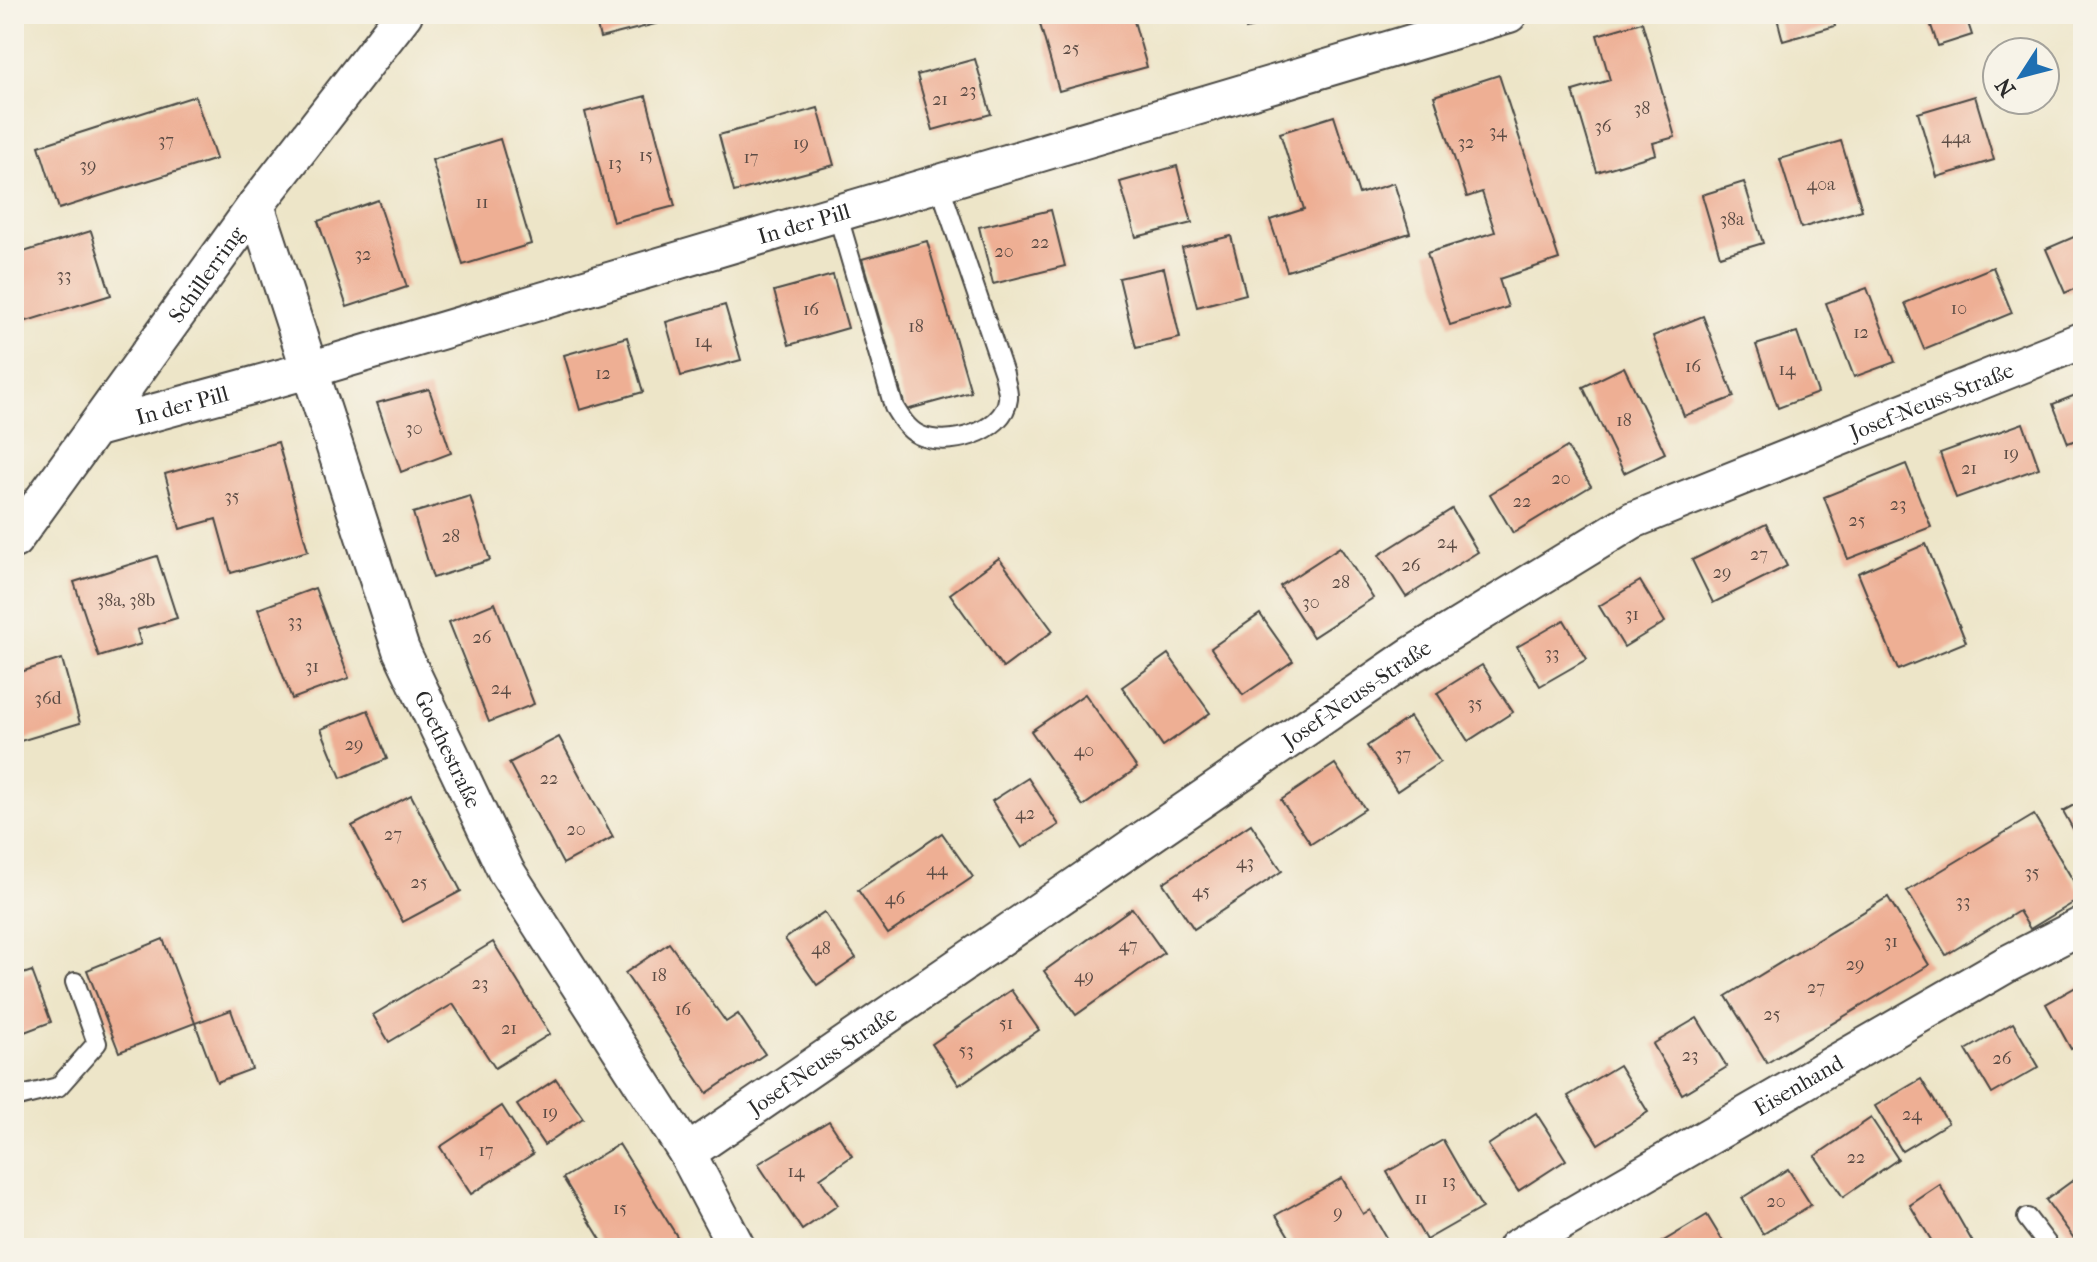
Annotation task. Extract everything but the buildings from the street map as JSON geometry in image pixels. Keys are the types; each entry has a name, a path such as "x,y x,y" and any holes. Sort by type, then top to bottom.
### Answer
{"street":[{"name":"Schillerring","path":"14,540 256,205 404,14"},
{"name":"In der Pill","path":"97,428 309,370 1509,14"},
{"name":"Goethestraße","path":"256,205 401,650 506,871 687,1153 737,1248"},
{"name":"Josef-Neuss-Straße","path":"687,1153 1412,655 1633,520 2083,340"},
{"name":"Eisenhand","path":"1516,1248 2007,964 2083,925"}],"lane":[{"path":"837,213 894,407 903,422 920,436 951,440 989,428 1003,416 1008,398 1004,374 939,183"},
{"path":"14,1098 58,1087 97,1043 75,982"},
{"path":"2027,1218 2050,1248"}]}
